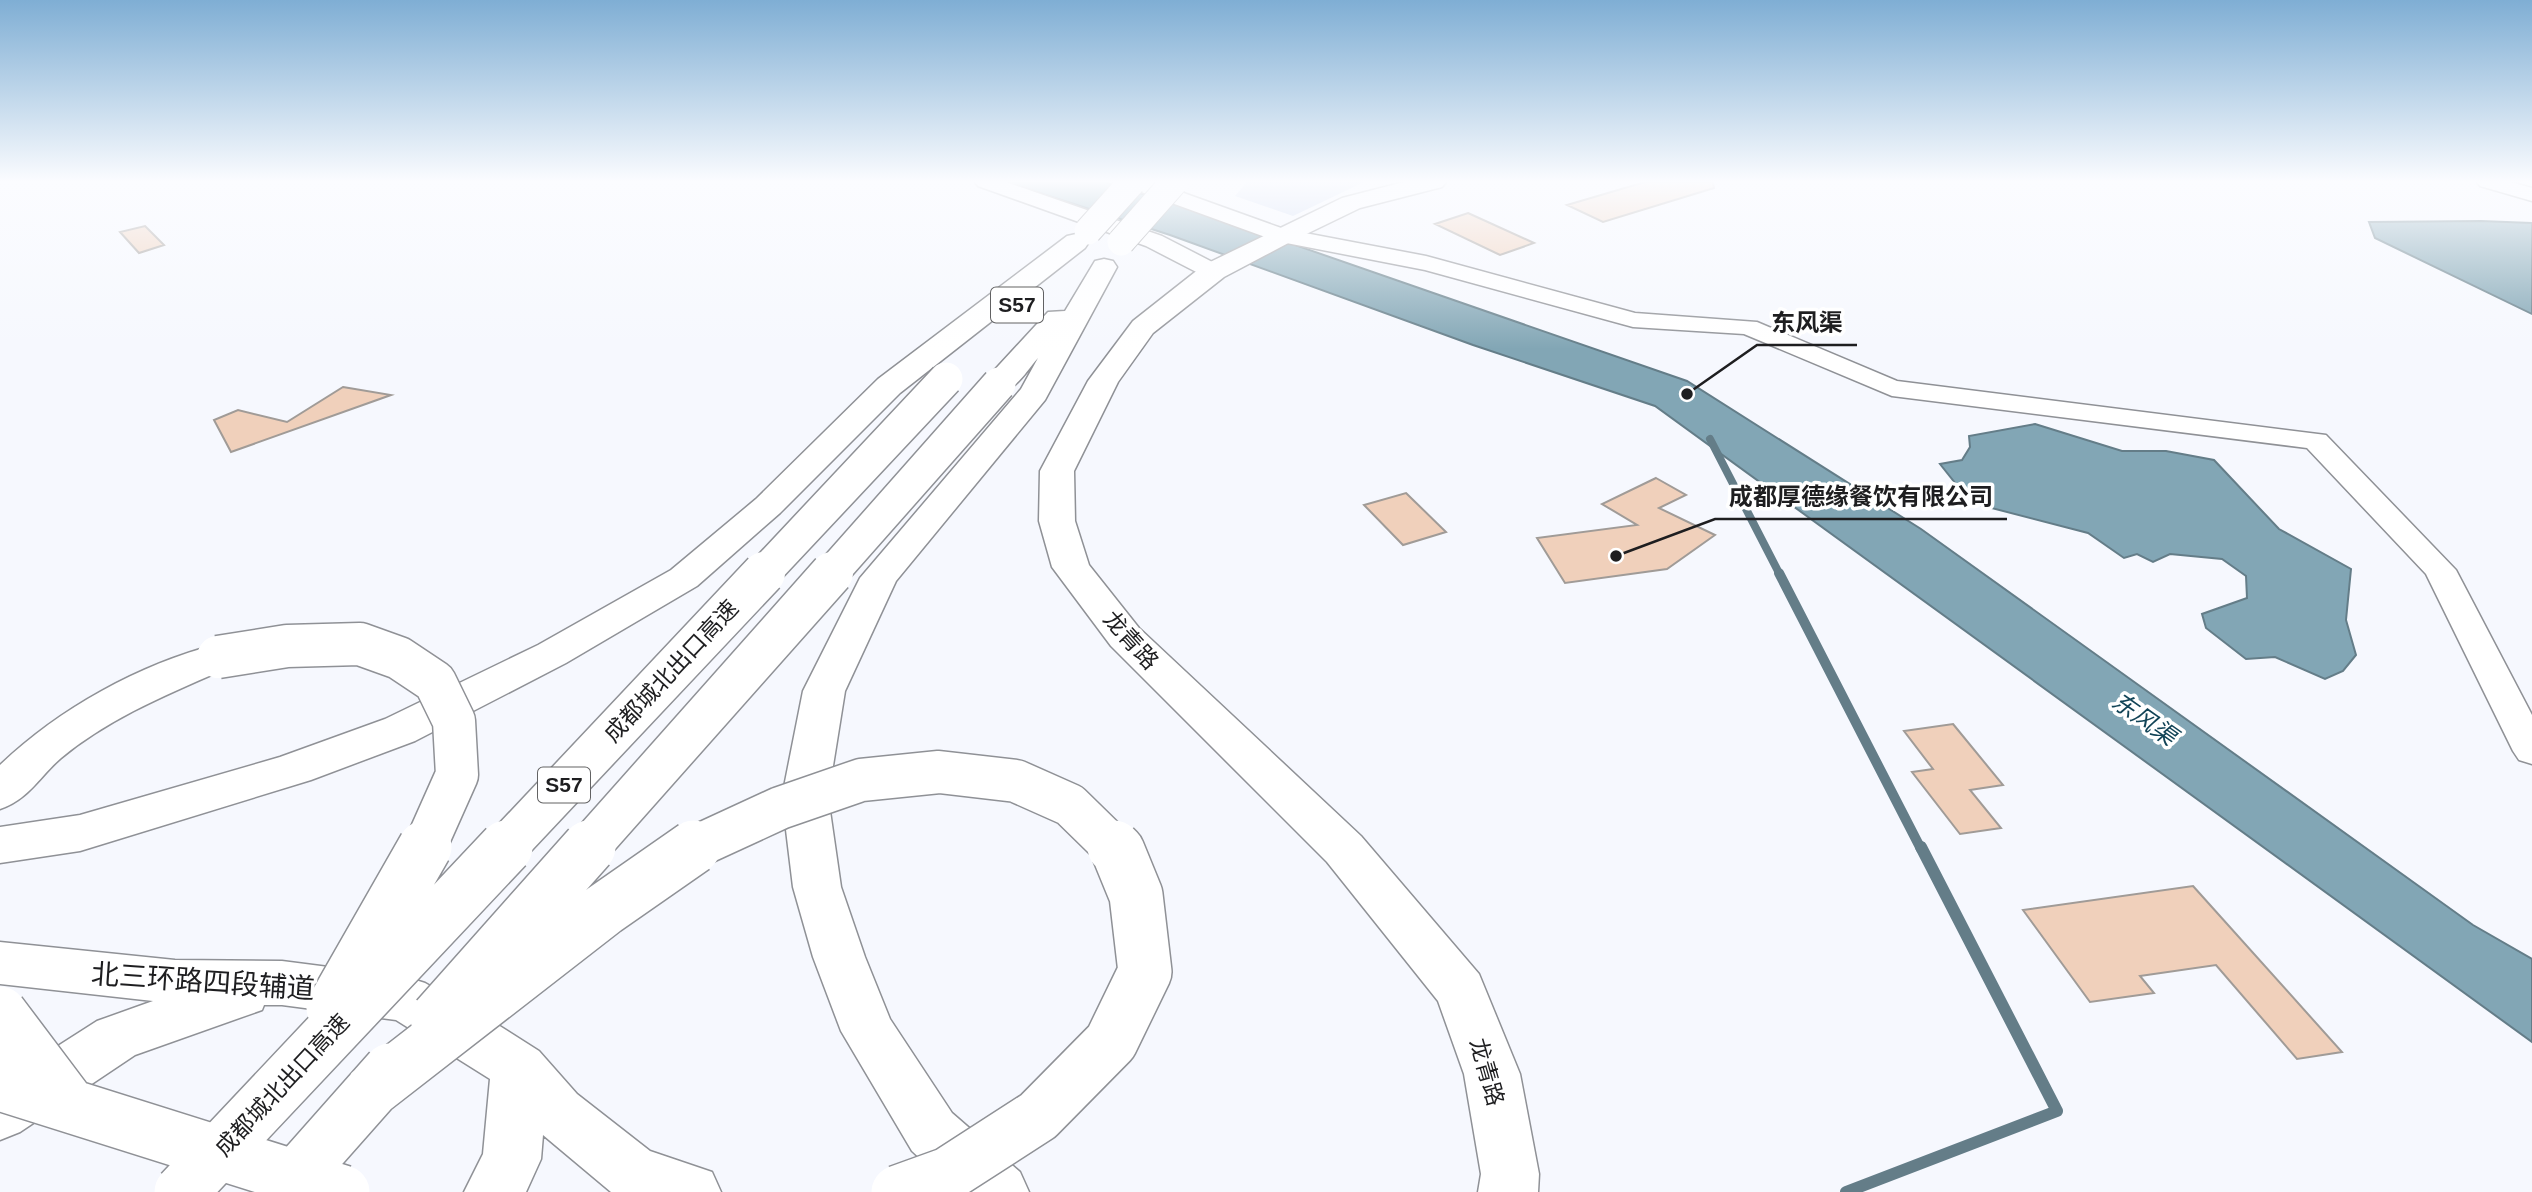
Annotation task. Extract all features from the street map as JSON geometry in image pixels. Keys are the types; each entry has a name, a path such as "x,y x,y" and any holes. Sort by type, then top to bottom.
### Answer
{"main road":[{"name":"成都城北出口高速","path":"274,1180 372,1090 999,384 1101,238"},
{"name":"成都城北出口高速","path":"181,1192 946,379 1106,238"},
{"name":"龙青路","path":"1280,238 1214,272 1143,327 1103,381 1057,471 1057,521 1071,567 1125,638 1344,849 1460,990 1492,1074 1510,1174 1508,1192"},
{"path":"0,845 80,833 295,769 400,730 552,654 684,578 768,506 889,386 1097,245"},
{"path":"999,1192 932,1132 868,1031 839,957 817,887 805,797 824,691 879,578 1034,393 1097,245"},
{"path":"0,792 46,747 124,696 218,657 287,646 360,644 400,658 435,682 454,721 457,775 417,865 297,1069"},
{"path":"372,1090 604,909 695,846 780,808 861,780 939,772 1016,781 1070,804 1118,851 1136,895 1145,972 1111,1042 1038,1116 948,1174 898,1192"},
{"name":"北三环路四段辅道","path":"0,963 176,982 282,983 406,999 468,1034 519,1068"},
{"path":"0,1114 116,1038 208,1004 282,983"},
{"path":"0,1013 70,1106"},
{"path":"494,1192 512,1159 519,1068"},
{"path":"519,1068 557,1112 633,1173 691,1192"},
{"path":"0,1084 70,1106 274,1180 343,1192"}],"street":[{"path":"1144,238 1214,272"},
{"path":"1298,238 1426,263 1633,320 1748,327 1892,388 2316,441 2440,570 2532,751"}],"water":[{"path":"1177,238 1274,238 1687,381 1921,529 2473,925 2532,959 2532,1042 1655,406 1473,345"},
{"path":"2375,238 2532,238 2532,314"},
{"path":"2035,424 2122,451 2166,451 2214,460 2279,529 2351,569 2346,620 2356,655 2343,671 2325,679 2275,657 2246,659 2206,628 2202,614 2247,598 2246,576 2222,559 2170,554 2153,562 2137,554 2124,558 2088,533 1980,505 1956,484 1940,464 1962,460 1970,447 1969,436"}],"building":[{"path":"125,238 157,238 164,245 139,253"},
{"path":"1464,238 1522,238 1534,243 1500,255"},
{"path":"343,387 391,395 231,452 214,420 238,410 287,422"},
{"path":"1656,478 1686,495 1659,508 1715,535 1667,569 1565,583 1537,538 1637,525 1602,504"},
{"path":"1406,493 1446,532 1403,545 1364,505"},
{"path":"1953,724 2003,785 1970,790 2001,828 1960,834 1912,772 1933,769 1904,731"},
{"path":"2193,886 2342,1052 2297,1059 2216,965 2140,976 2154,993 2090,1002 2023,910"}],"waterway":[{"path":"1710,439 1780,575"},
{"path":"1779,573 1921,849"},
{"path":"1846,1192 2057,1111 1921,847"}],"place":[{"name":"东风渠","path":"1687,394"},
{"name":"成都厚德缘餐饮有限公司","path":"1616,556"}]}
